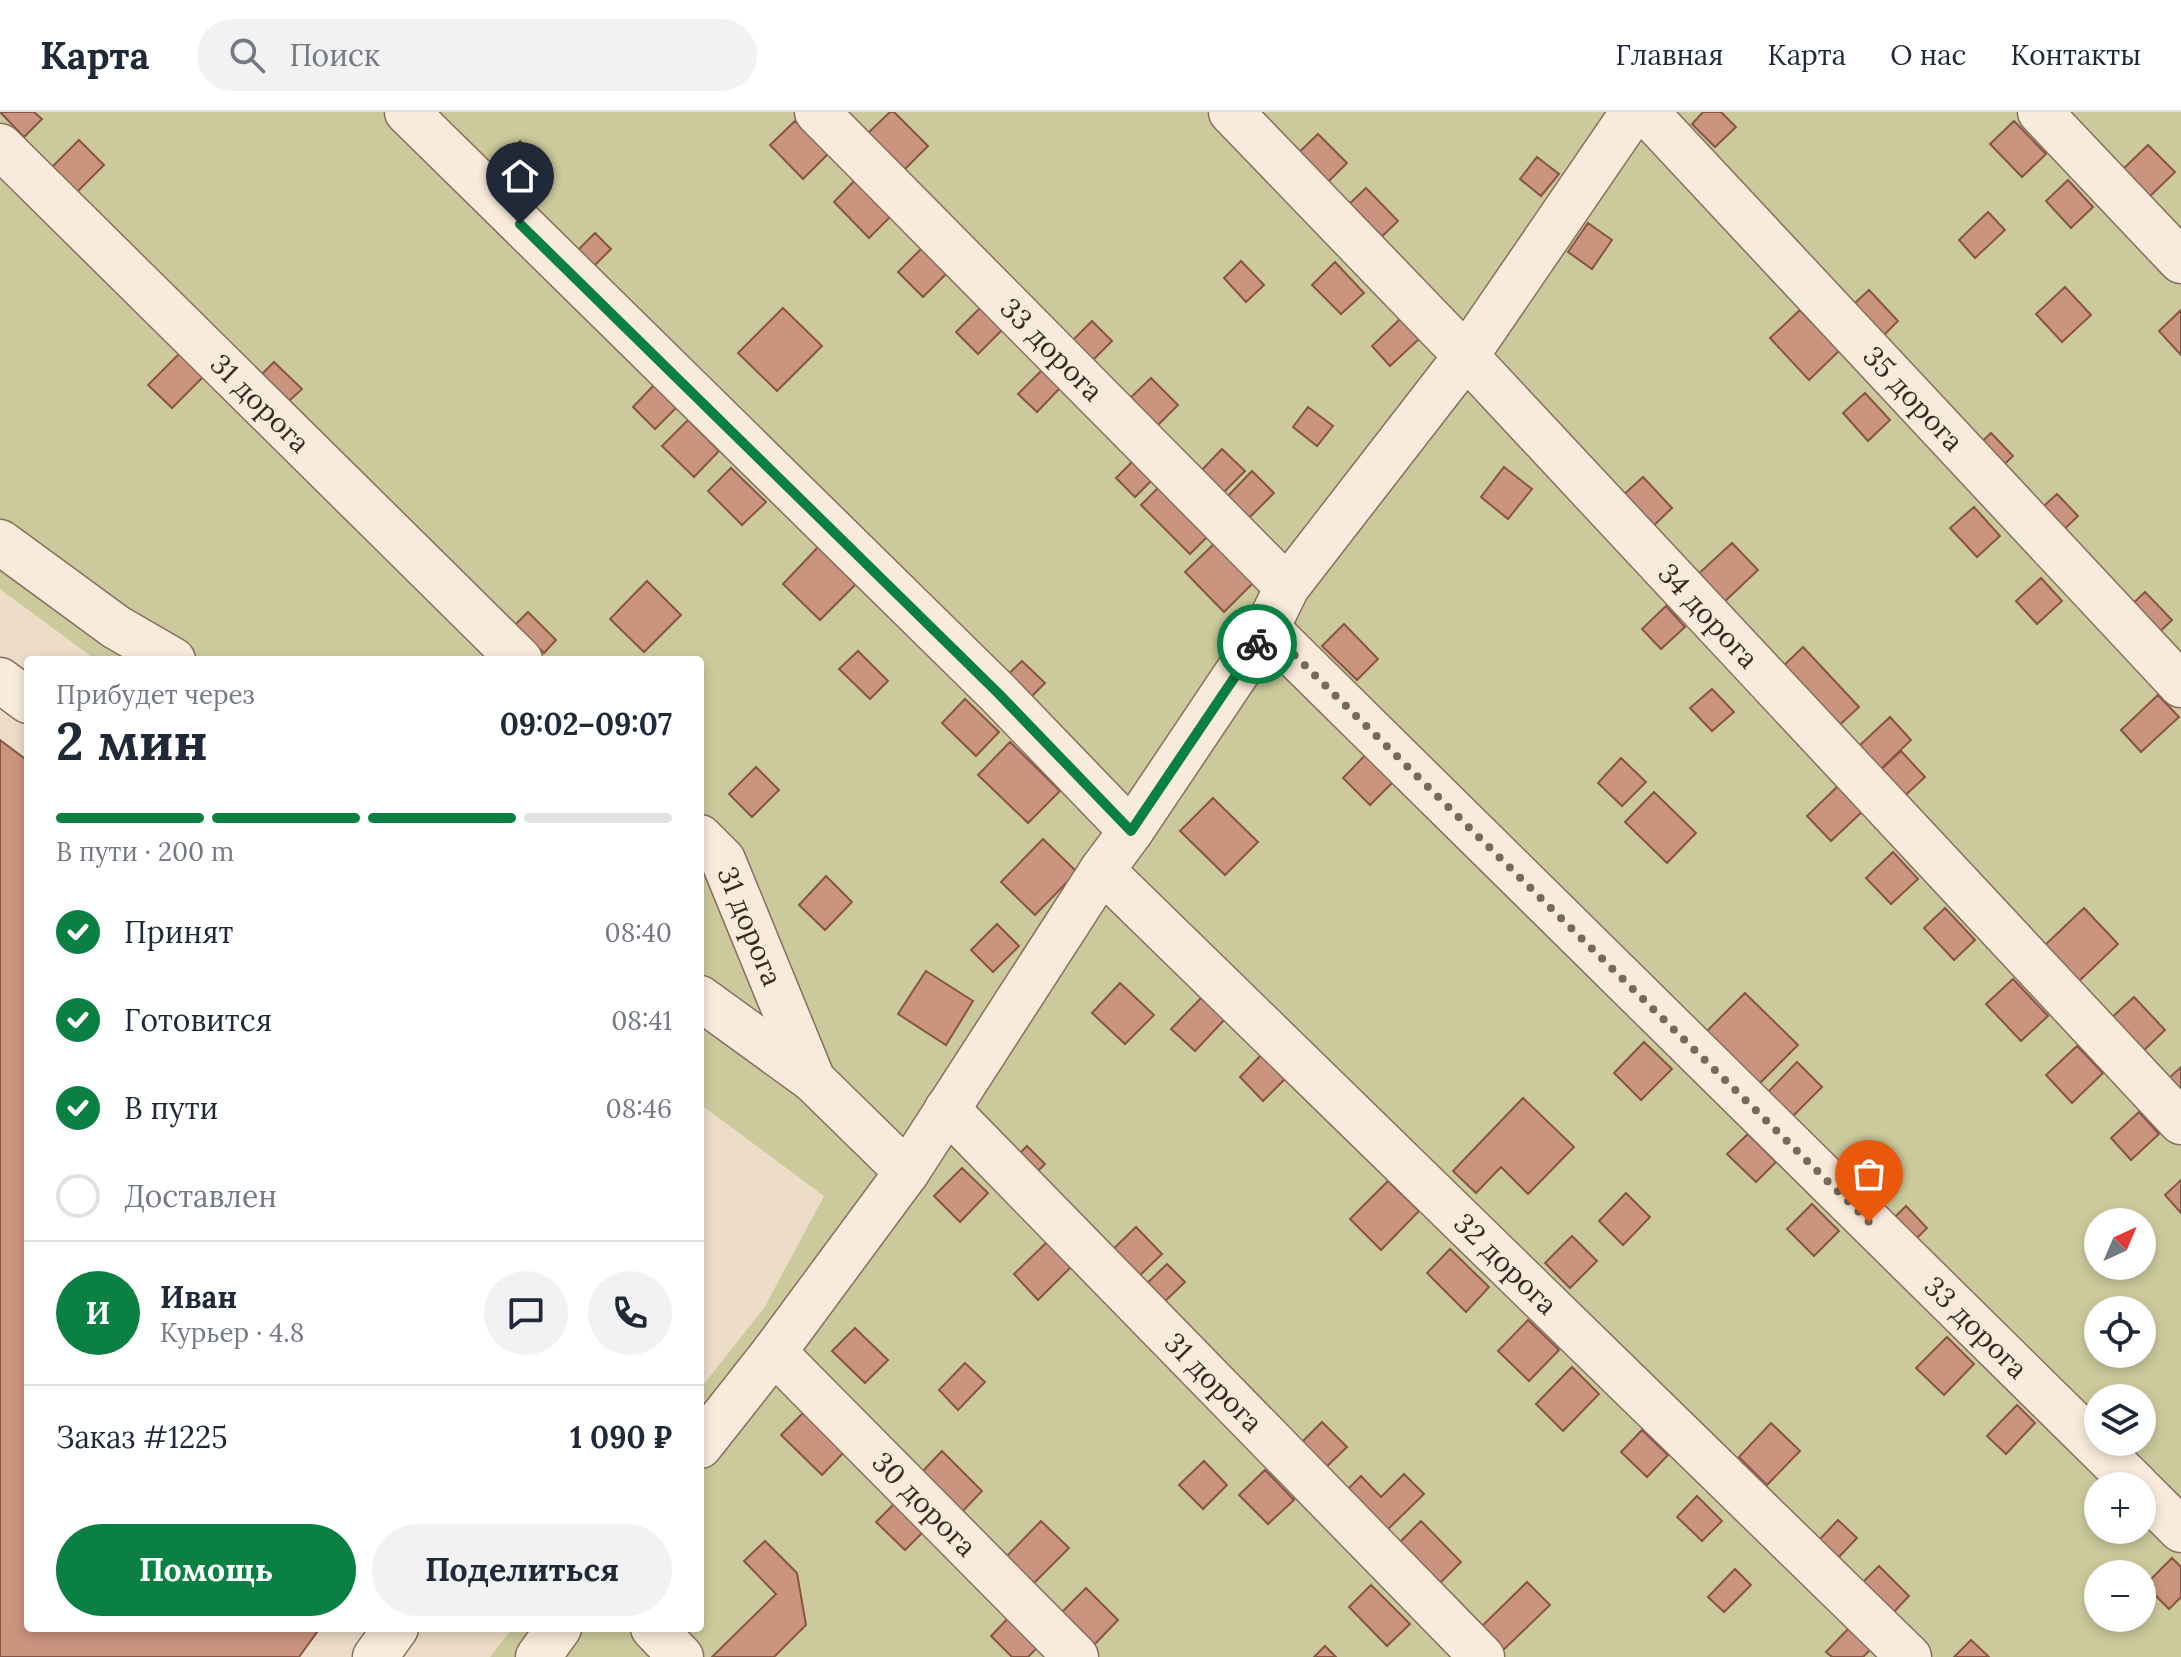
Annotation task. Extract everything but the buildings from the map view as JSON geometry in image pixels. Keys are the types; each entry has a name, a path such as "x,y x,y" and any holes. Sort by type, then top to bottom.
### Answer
{"street":[{"path":"407,112 998,693 1131,831"},
{"name":"33 дорога","path":"817,112 1287,587"},
{"name":"34 дорога","path":"1231,112 1466,356 2181,1122"},
{"path":"704,1441 907,1172 1102,870 1267,628 1287,587 1466,356 1633,112"},
{"name":"35 дорога","path":"1646,112 2181,685"},
{"path":"2040,112 2181,261"},
{"name":"31 дорога","path":"0,146 516,656"},
{"path":"0,542 116,627 166,656"},
{"name":"33 дорога","path":"1267,628 2123,1472"},
{"path":"0,680 24,698"},
{"name":"31 дорога","path":"704,841 723,860 813,1080 907,1172"},
{"name":"32 дорога","path":"1102,870 1909,1657"},
{"path":"704,1001 813,1080"},
{"name":"31 дорога","path":"947,1109 1482,1657"},
{"name":"30 дорога","path":"774,1352 1076,1657"},
{"path":"2156,1505 2181,1530"},
{"path":"375,1657 393,1632"},
{"path":"538,1657 556,1632"},
{"path":"657,1632 681,1657"}],"shaded area":[{"path":"0,112 2181,112 2181,1657 490,1657 510,1632 704,1632 704,1384 764,1308 824,1196 704,1107 704,656 91,656 0,589"}],"way so far":[{"path":"1257,644 1267,628 1869,1222"}],"route":[{"path":"520,224 998,693 1131,831 1257,644"}]}
